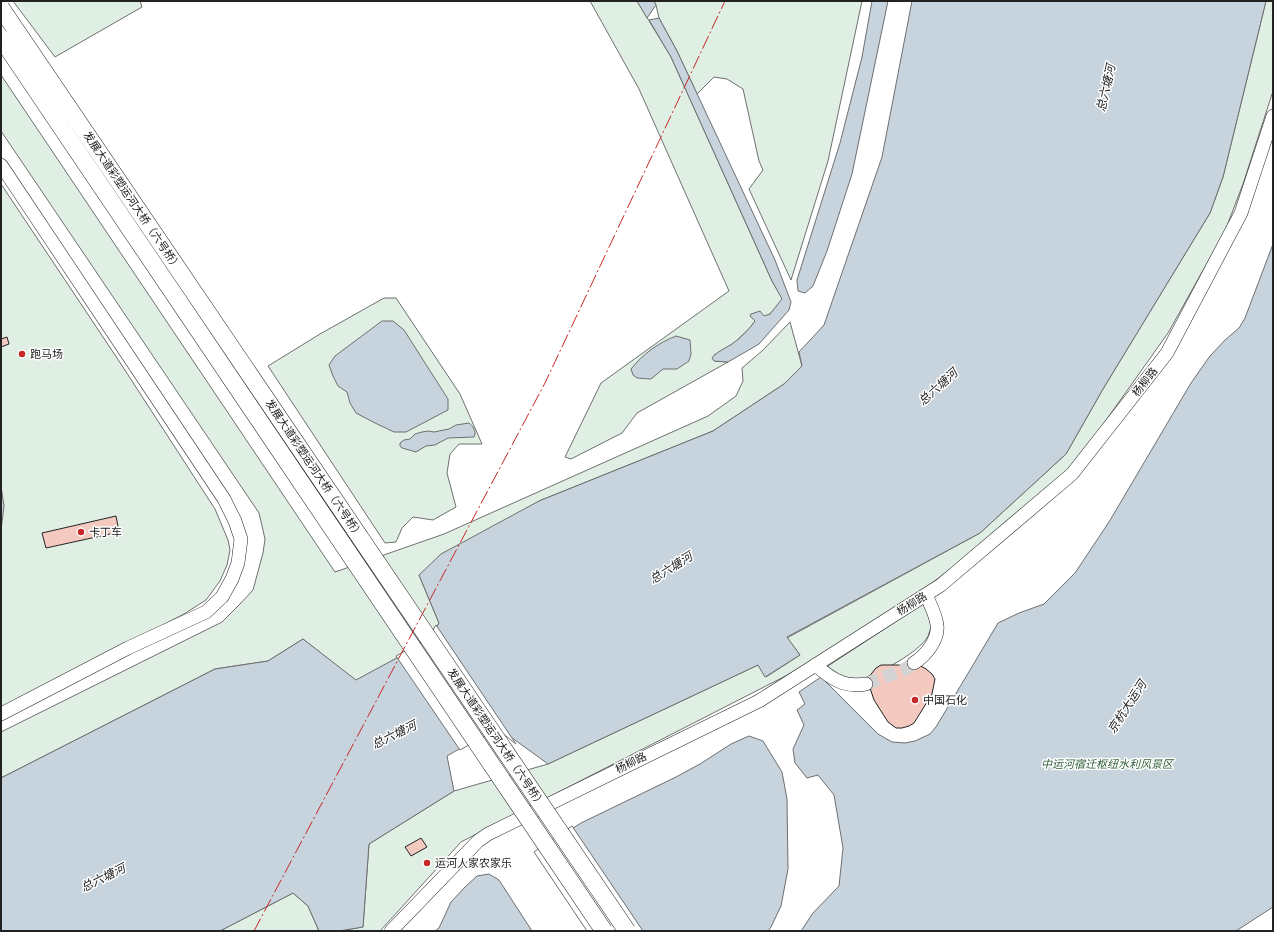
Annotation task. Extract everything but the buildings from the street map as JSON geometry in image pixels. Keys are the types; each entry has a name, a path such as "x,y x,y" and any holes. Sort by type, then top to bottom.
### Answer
{"main road":[{"name":"发展大道彩塑运河大桥（六号桥）","path":"1,8 627,931"},
{"name":"发展大道彩塑运河大桥（六号桥）","path":"1,38 604,931"}],"street":[{"name":"杨柳路","path":"392,931 478,841 488,834 759,701 941,585 1072,474 1167,353 1241,213 1273,116"},
{"path":"1,165 224,499 236,521 241,539 238,563 232,579 222,597 206,612 128,648 1,714"},
{"path":"914,663 922,658 934,642 938,625 926,595"},
{"path":"815,665 831,678 839,682 851,685 866,684"}],"green space":[{"path":"13,1 140,1 142,7 55,57"},
{"path":"590,1 637,1 671,57 772,281 783,299 770,314 755,321 750,328 734,343 714,355 715,361 728,362 637,413 622,433 571,459 565,457 601,383 729,291 639,89"},
{"path":"654,1 862,1 828,161 791,280 749,189 763,170 759,161 743,89 727,79 714,77 697,94 677,51 659,18"},
{"path":"1266,1 1273,1 1273,91 1243,184 1225,231 1168,333 1072,468 998,532 928,586 807,665 461,842 380,931 339,931 363,927 369,844 454,791 548,764 758,665 766,677 800,655 787,638 980,533 1066,454 1103,389 1210,213 1223,177"},
{"path":"1,75 335,572 444,534 708,416 736,396 743,381 742,368 762,351 790,322 802,366 784,384 713,431 539,501 419,575 439,623 428,641 356,681 303,639 268,661 215,669 1,778 1,732 222,622 253,590 263,553 265,539 259,513 1,131"},
{"path":"1,184 119,361 215,509 228,540 230,550 227,565 220,581 206,600 184,614 1,708"},
{"path":"384,298 396,298 460,394 482,444 459,444 450,454 447,473 456,507 433,520 413,517 402,528 396,542 385,543 268,366 320,334"},
{"path":"924,603 931,623 930,631 923,643 904,658 878,672 854,681 846,681 825,668"},
{"path":"293,893 308,906 319,931 220,931"}],"water":[{"path":"637,1 654,1 656,5 647,18"},
{"path":"872,1 888,1 852,174 827,251 813,286 805,293 798,291 797,280 840,143 862,57"},
{"name":"总六塘河","path":"912,1 1266,1 1223,177 1210,213 1103,389 1066,454 980,533 787,637 800,655 765,677 758,665 548,764 497,727 447,756 454,791 369,844 363,927 339,931 319,931 308,906 293,893 220,931 1,931 1,778 215,669 268,661 303,639 356,680 428,641 439,623 419,575 441,554 539,501 713,431 784,384 802,366 799,352 824,325 882,157"},
{"path":"659,18 677,51 775,260 791,302 789,310 759,344 728,362 714,361 712,358 742,336 755,321 750,316 751,314 760,311 764,316 770,314 782,299 772,281 671,57 649,20"},
{"name":"中运河宿迁枢纽水利风景区","path":"1273,244 1273,907 1236,931 801,931 813,913 839,886 843,848 834,795 818,775 807,778 795,763 793,749 804,725 797,710 805,704 799,692 821,677 878,734 892,742 905,743 915,741 930,734 936,727 998,623 1019,613 1044,604 1075,573 1109,522 1191,383 1210,356 1239,328 1245,318"},
{"path":"382,321 393,321 404,330 448,399 448,410 406,432 394,432 356,413 350,403 347,392 338,386 329,365 335,356"},
{"path":"676,336 690,340 691,354 689,361 677,369 663,369 651,379 637,378 633,375 631,369 641,358 657,346"},
{"path":"469,423 474,429 474,437 448,438 435,445 426,446 416,452 400,446 400,443 404,440 410,439 415,434 449,429 456,425"},
{"path":"1,486 4,506 1,530"},
{"path":"749,736 763,741 782,772 787,799 788,869 781,906 768,931 589,931 536,852 581,823 676,777 700,764 731,744"},
{"path":"489,874 499,880 532,931 435,931 439,928 451,902 465,887 477,876"}],"pier":[{"path":"436,625 516,744 497,729 460,750 396,656 427,639"},
{"path":"572,826 643,931 587,931 534,852"}],"tunnel":[{"path":"866,684 905,669 914,663"}],"power":[{"path":"254,931 545,383 725,1"}],"place":[{"name":"跑马场","path":"22,354"},
{"name":"卡丁车","path":"81,532"},
{"name":"中国石化","path":"915,700"},
{"name":"运河人家农家乐","path":"427,863"}],"water label":[{"name":"京杭大运河","path":"1127,707"}]}
